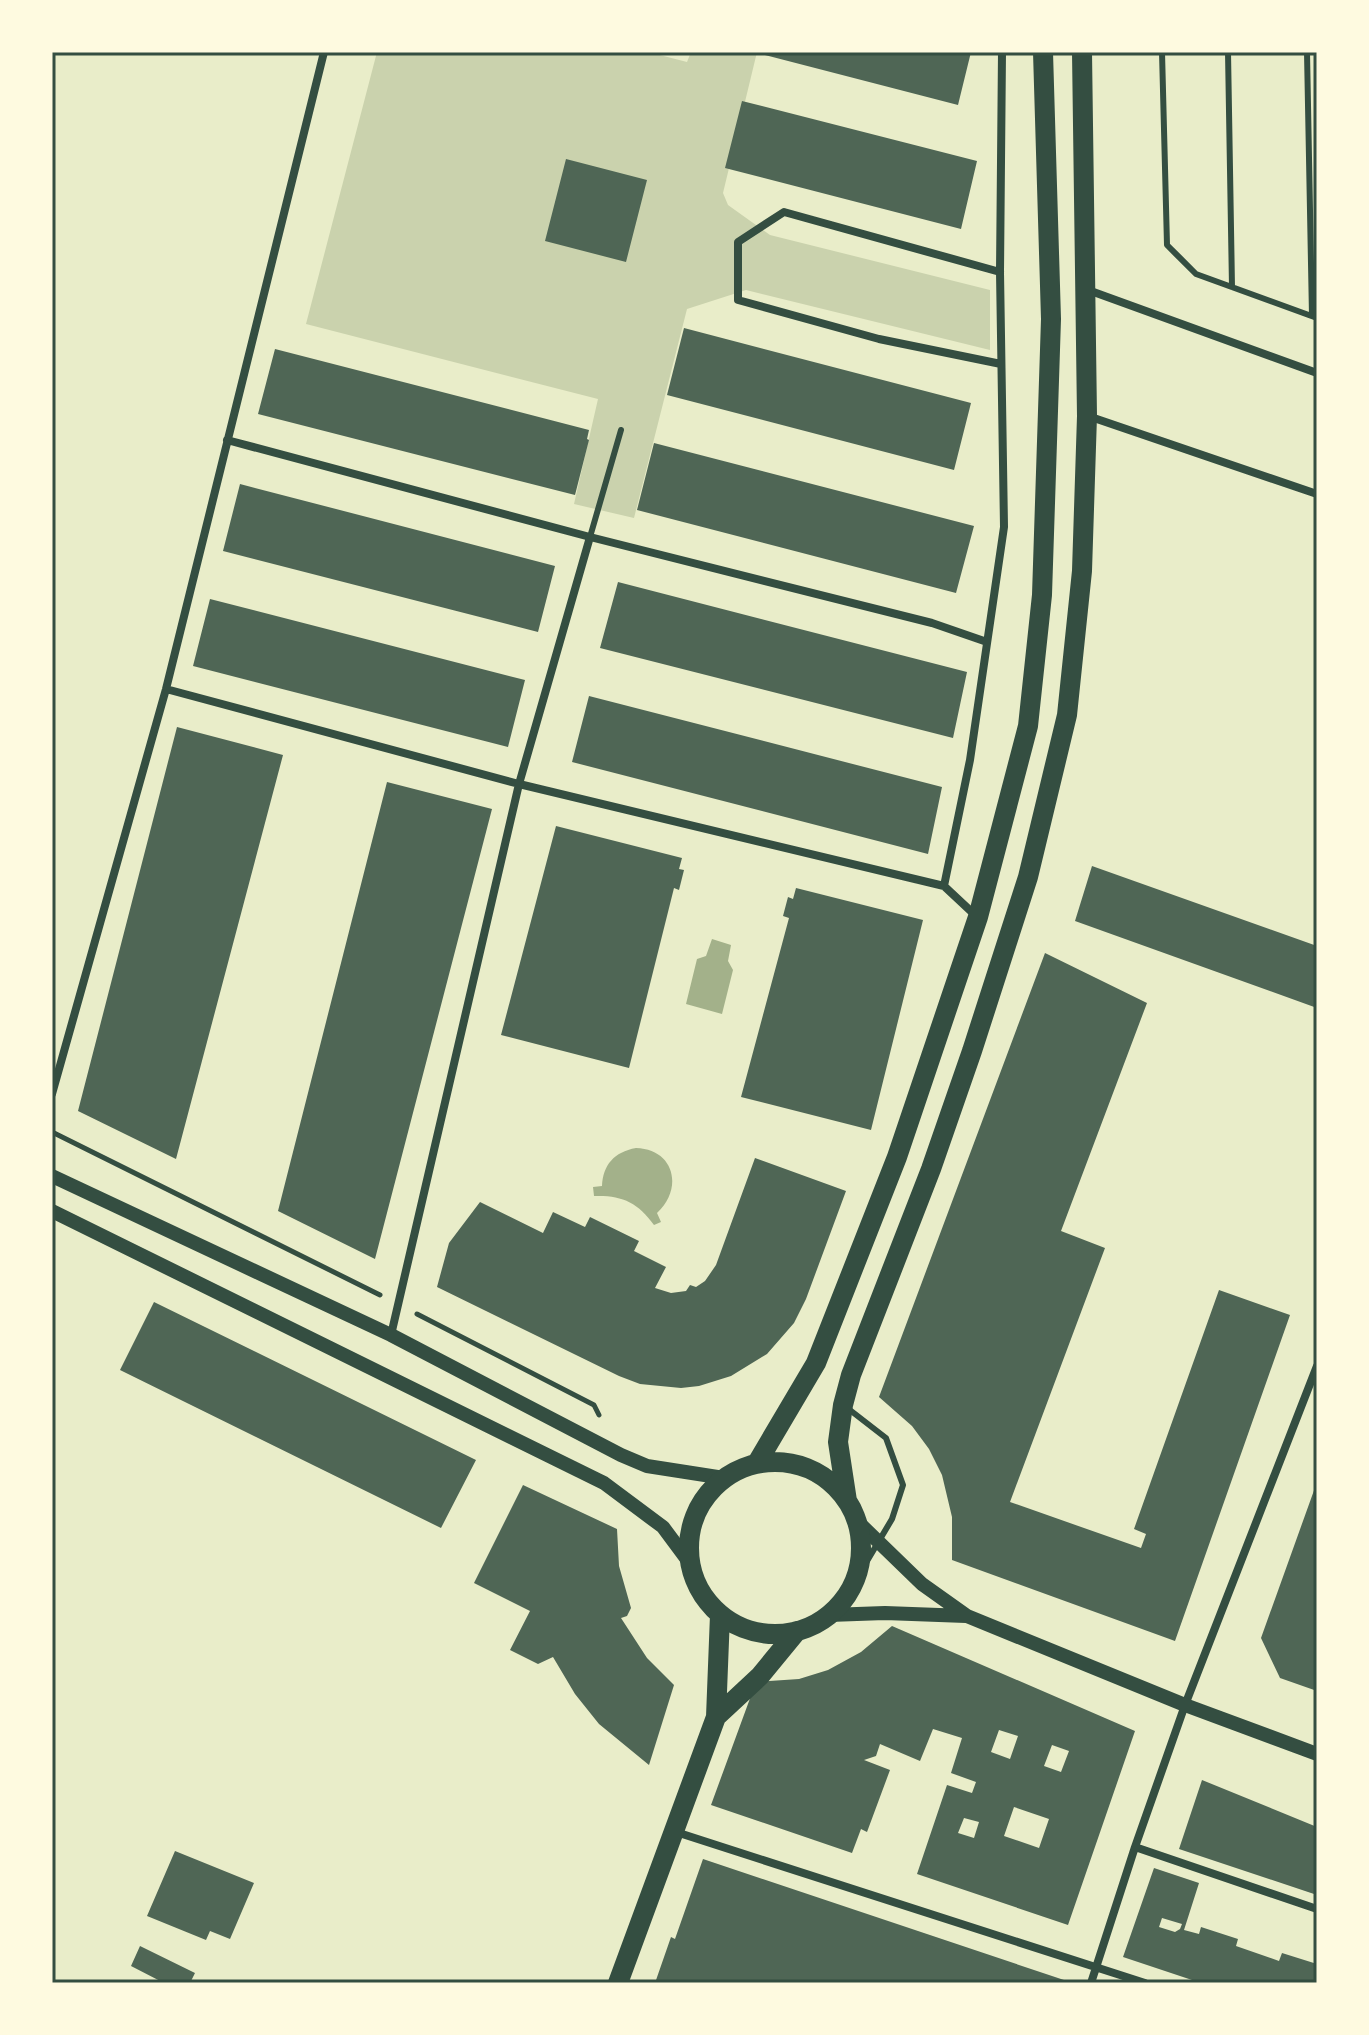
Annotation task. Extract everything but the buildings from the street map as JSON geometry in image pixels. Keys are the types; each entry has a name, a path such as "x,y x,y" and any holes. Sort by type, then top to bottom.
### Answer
{"main road":[{"path":"757,1463 816,1363 897,1157 978,917 1028,726 1042,595 1051,319 1043,52"},
{"path":"847,1501 838,1442 851,1375 962,1081 1028,877 1067,715 1082,571 1087,416 1082,52"},
{"path":"783,1462 808,1468 837,1487 858,1522 862,1544 859,1567 851,1588 829,1615 797,1631 770,1634 732,1623 720,1615 700,1591 689,1562 692,1521 705,1497 724,1478 757,1463 783,1462"},
{"path":"618,1983 716,1717 720,1615"},
{"path":"716,1717 760,1676 797,1631"}],"street":[{"path":"52,1094 166,689 324,52"},
{"path":"944,886 970,760 1004,527 1000,272 1002,52"},
{"path":"1000,272 784,212 738,242 738,300 879,339 1001,364"},
{"path":"1087,289 1317,373"},
{"path":"1087,416 1317,494"},
{"path":"227,440 590,537 932,623 987,642"},
{"path":"391,1335 519,784 590,537"},
{"path":"166,689 519,784 944,886 978,917"},
{"path":"52,1176 391,1335 621,1455 647,1466 724,1478"},
{"path":"52,1211 604,1483 663,1527 689,1562"},
{"path":"1091,1983 1185,1705 1317,1366"},
{"path":"858,1522 922,1584 967,1616 1185,1705 1317,1754"},
{"path":"829,1615 885,1613 967,1616"},
{"path":"676,1832 1145,1983"},
{"path":"1135,1847 1317,1909"}],"lane":[{"path":"1162,52 1167,245 1196,274 1314,317 1307,52"},
{"path":"1228,52 1232,287"},
{"path":"590,537 621,430"},
{"path":"843,1405 886,1438 903,1485 892,1519 851,1588"}],"path":[{"path":"52,1132 594,1405 621,1455"}],"shaded area":[{"path":"377,52 648,52 687,62 691,52 757,52 723,193 728,205 770,235 990,290 990,350 746,290 687,309 634,518 574,504 598,399 306,324"},
{"path":"712,939 731,945 728,961 733,970 722,1014 686,1004 697,959 706,956"},
{"path":"636,1148 659,1155 671,1172 670,1192 657,1213 661,1222 654,1225 635,1205 613,1197 594,1196 593,1187 602,1186 611,1161"}]}
